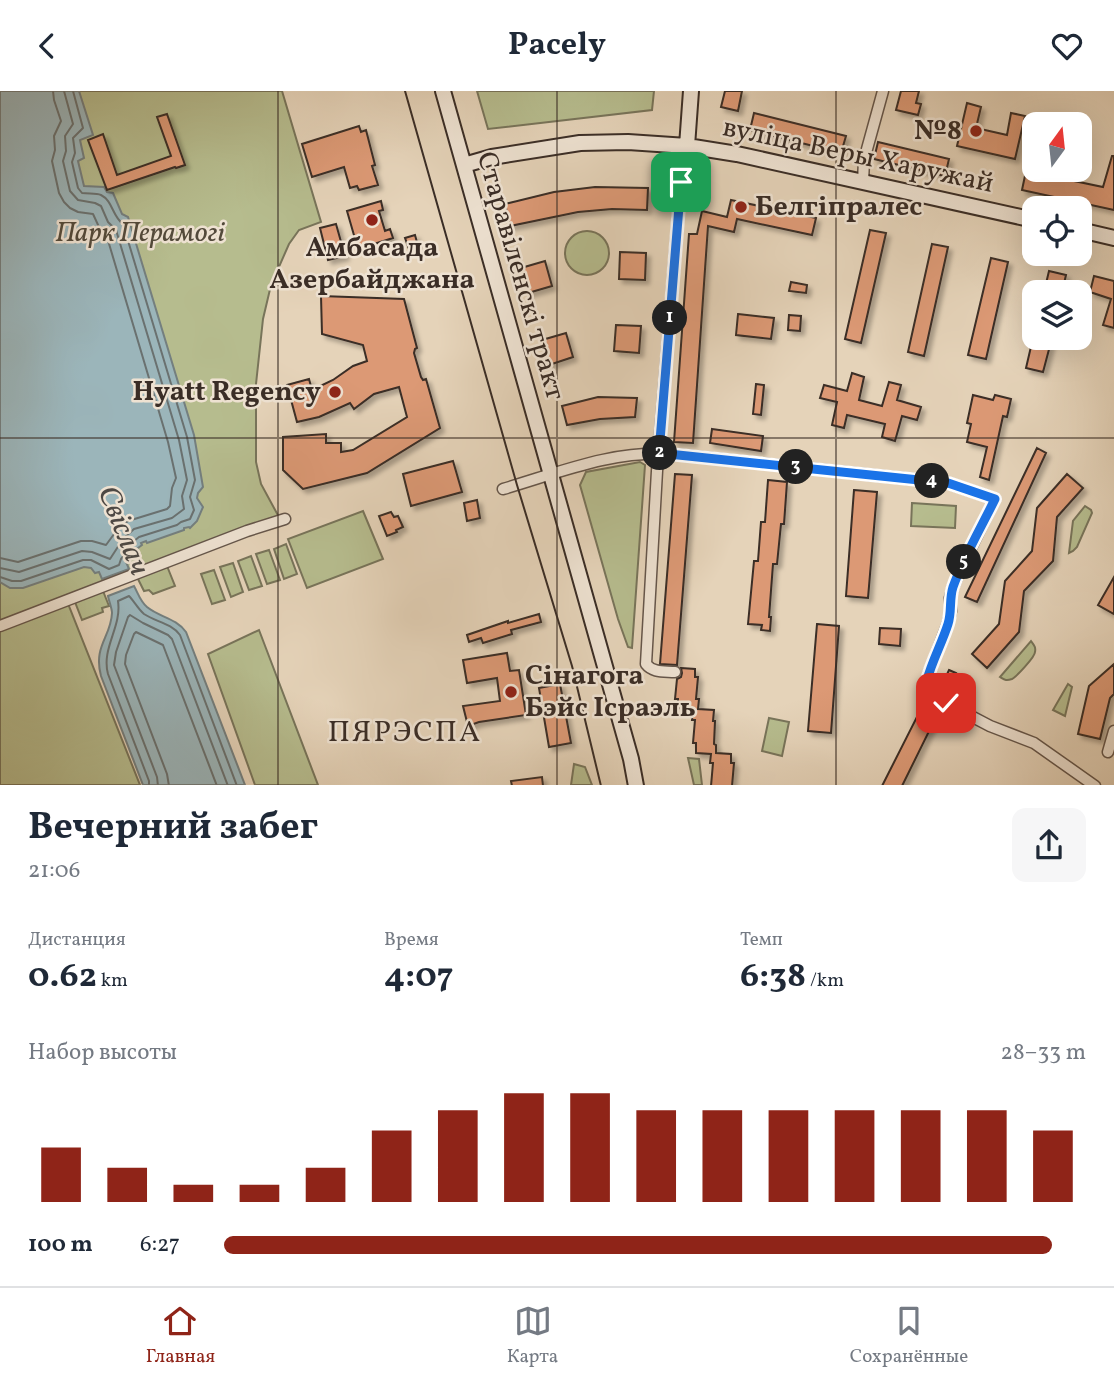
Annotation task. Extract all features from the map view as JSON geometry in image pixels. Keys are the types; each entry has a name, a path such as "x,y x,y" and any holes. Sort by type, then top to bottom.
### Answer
{"main road":[{"name":"Старавіленскі тракт","path":"443,91 631,759 636,785"},
{"path":"687,146 691,91"},
{"name":"вуліца Веры Харужай","path":"464,165 492,157 580,143 628,142 687,146 737,154 1022,217"},
{"path":"1092,233 1114,238"}],"street":[{"path":"863,182 864,160 883,91"},
{"path":"675,672 655,670 646,664 659,453 681,182"},
{"path":"503,489 605,459 659,453 948,483 995,499 953,587 948,623 926,687 936,698 990,726 1034,743 1094,785"},
{"path":"0,626 247,531 285,519"},
{"path":"1108,752 1114,731"}],"green space":[{"name":"Парк Перамогі","path":"0,91 282,91 321,222 299,230 289,244 271,285 263,319 256,384 256,462 261,484 280,519 67,601 140,785 0,785"},
{"path":"477,91 654,91 652,110 488,129"},
{"path":"587,231 603,237 609,253 603,269 587,275 571,269 565,253 571,237"},
{"path":"640,462 645,465 632,648 628,647 618,619 580,485 586,472"},
{"path":"912,503 956,506 955,528 911,526"},
{"path":"1085,506 1092,513 1077,547 1069,553 1073,521"},
{"path":"363,511 383,559 307,588 288,539"},
{"path":"286,544 297,574 284,579 274,549"},
{"path":"269,550 280,580 267,584 256,554"},
{"path":"251,556 262,586 249,590 238,561"},
{"path":"233,563 243,592 231,597 220,567"},
{"path":"167,566 175,586 153,594 149,590 144,591 137,577"},
{"path":"214,570 225,600 212,604 201,574"},
{"path":"103,591 109,606 102,608 103,612 82,620 75,602"},
{"path":"259,630 318,785 255,785 208,654"},
{"path":"1031,641 1035,652 1025,667 1012,679 1000,677"},
{"path":"1068,684 1072,687 1065,716 1053,710"},
{"path":"769,718 789,722 782,756 762,751"},
{"path":"688,758 699,759 702,785 694,785"},
{"path":"574,764 585,767 592,785 571,785"}],"water":[{"name":"Свіслач","path":"0,91 79,91 93,135 80,140 84,158 78,161 84,186 104,187 107,192 113,193 122,214 128,217 194,435 203,487 197,498 203,507 197,521 190,528 141,543 134,551 134,558 126,562 129,569 102,579 99,572 95,573 91,568 84,567 23,588 10,588 0,582"},
{"path":"134,586 147,607 186,632 245,785 143,785 99,666 101,649 111,621 108,596"}],"building":[{"path":"725,91 742,91 738,111 721,107"},
{"path":"901,91 919,91 916,103 921,104 918,115 896,110"},
{"name":"№8","path":"967,103 981,107 976,128 1007,135 1011,113 1022,115 1022,129 1015,159 957,146"},
{"path":"754,113 846,136 841,153 750,130"},
{"path":"167,114 185,165 107,190 88,140 103,134 117,175 171,156 157,117"},
{"path":"359,126 361,132 366,130 378,185 359,190 357,186 350,188 344,167 312,177 302,144"},
{"path":"878,142 949,159 945,176 874,159"},
{"path":"1114,156 1114,210 1092,205 1092,196 1050,196 1022,190 1024,182 1079,182 1103,187"},
{"path":"595,187 648,188 647,210 578,212 510,226 505,204 554,192"},
{"path":"731,200 816,218 812,235 737,219 734,232 708,226 693,443 674,442 689,234 697,234 702,211 727,217"},
{"path":"381,201 383,210 379,211 385,231 390,229 393,238 358,249 347,211"},
{"path":"336,224 345,256 328,260 320,228"},
{"path":"870,230 886,233 861,343 845,339"},
{"path":"415,235 418,246 409,249 405,238"},
{"path":"932,244 948,247 924,356 908,352"},
{"path":"620,252 646,253 645,280 619,279"},
{"path":"991,258 1008,262 986,359 968,355"},
{"path":"545,261 552,286 528,293 521,268"},
{"path":"1049,271 1066,275 1065,280 1047,280"},
{"path":"1094,276 1114,281 1114,328 1103,325 1111,299 1092,293"},
{"path":"791,282 807,285 806,293 789,291"},
{"name":"Hyatt Regency","path":"321,296 404,299 417,348 414,353 421,377 426,379 440,428 367,473 303,489 283,470 283,437 326,434 326,443 341,443 341,452 353,450 407,417 399,387 374,394 354,409 350,403 319,417 297,422 287,385 309,379 312,390 353,366 367,361 363,345 322,334"},
{"path":"738,314 774,318 771,339 736,335"},
{"path":"789,315 801,316 800,331 788,330"},
{"path":"616,325 641,326 639,353 614,351"},
{"path":"566,333 573,357 549,365 542,340"},
{"path":"1030,350 1049,350 1043,372 1026,368"},
{"path":"852,373 864,377 859,400 882,406 889,382 901,385 897,400 921,407 917,420 902,416 895,441 882,437 885,424 847,415 844,428 832,425 837,402 820,398 824,385 847,391"},
{"path":"756,384 764,385 761,415 753,414"},
{"path":"973,395 993,400 995,395 1011,399 1007,417 1003,416 989,480 980,477 987,447 967,442 971,424 967,423"},
{"path":"598,397 637,398 635,417 600,419 567,425 562,406"},
{"path":"712,429 763,436 761,451 710,443"},
{"path":"1037,448 1046,453 977,602 965,597"},
{"path":"453,461 462,492 411,506 403,474"},
{"path":"675,474 692,475 677,665 660,664"},
{"path":"1067,474 1083,488 1057,517 1053,561 1024,591 1019,632 987,668 972,654 999,624 1005,581 1032,551 1037,508"},
{"path":"768,480 787,482 784,524 781,524 777,564 773,564 770,631 761,630 762,625 748,624 754,561 758,561 761,522 765,522"},
{"path":"854,490 877,492 868,598 846,596"},
{"path":"477,500 480,518 467,521 464,503"},
{"path":"391,512 394,517 398,516 403,527 387,536 379,516"},
{"path":"1114,577 1114,614 1098,605"},
{"path":"539,614 541,622 511,630 512,634 483,643 481,638 469,642 467,635"},
{"path":"817,624 839,626 831,733 808,731"},
{"path":"880,628 901,629 900,646 879,644"},
{"name":"Сінагога Бэйс Ісраэль","path":"507,653 510,671 519,670 526,715 468,726 463,706 500,701 497,678 467,683 463,660"},
{"path":"1114,664 1114,694 1110,698 1100,739 1078,734 1089,686"},
{"path":"681,668 695,669 695,677 698,677 698,709 714,710 716,753 731,754 731,763 734,763 732,785 711,785 711,754 696,753 696,743 693,743 693,710 678,708 678,699 675,699 677,679 682,673"},
{"path":"949,670 956,673 948,690 941,687"},
{"path":"560,684 571,743 549,747 539,688"},
{"path":"924,703 939,711 902,785 883,785"},
{"path":"542,777 543,785 512,785 511,781"}],"tram line":[{"path":"405,91 517,485 572,666 601,785"}],"place":[{"name":"№8","path":"976,131"},
{"name":"Белгіпралес","path":"741,207"},
{"name":"Амбасада Азербайджана","path":"372,220"},
{"name":"Hyatt Regency","path":"335,392"},
{"name":"Сінагога Бэйс Ісраэль","path":"511,692"}],"district":[{"name":"ПЯРЭСПА","path":"405,733"}],"route":[{"path":"681,182 659,453 948,483 995,499 953,587 948,623 927,680 926,687 929,692 946,703"}]}
